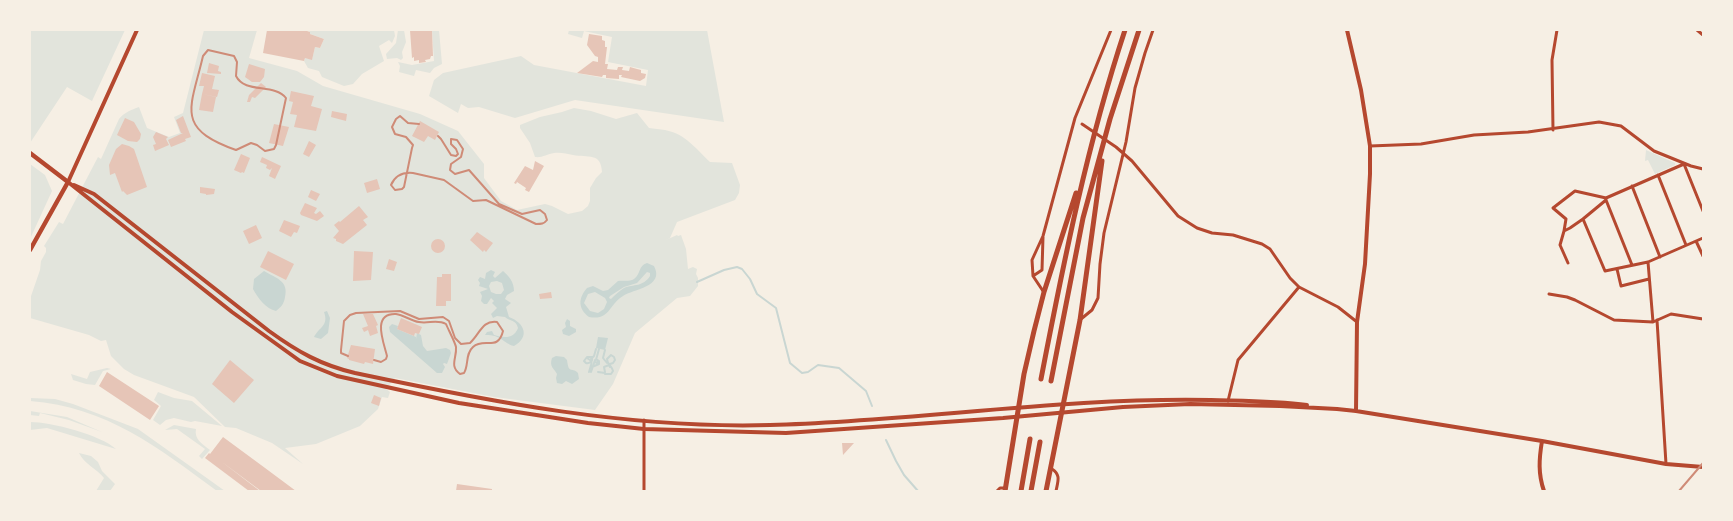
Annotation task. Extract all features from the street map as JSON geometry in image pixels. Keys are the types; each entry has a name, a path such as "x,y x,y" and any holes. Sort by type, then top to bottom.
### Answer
{"highway":[{"path":"1041,379 1084,171 1104,95 1125,30"},
{"path":"1051,381 1083,218 1121,84 1139,30"},
{"path":"1046,491 1052,470 1080,320 1104,145"},
{"path":"1006,489 1024,374 1044,292 1084,171"},
{"path":"1021,491 1030,439"},
{"path":"1031,491 1040,442"}],"main road":[{"path":"30,153 68,182 30,250"}],"street":[{"path":"68,182 137,30"},
{"path":"1044,292 1033,276 1032,260 1042,236 1075,118 1111,30"},
{"path":"1080,320 1092,310 1098,298 1104,233 1124,153 1135,88 1153,30"},
{"path":"1347,30 1362,90 1370,146 1365,264 1356,322 1356,411"},
{"path":"1553,130 1552,60 1557,30"},
{"path":"1697,30 1703,35"},
{"path":"1370,146 1421,144 1474,135 1553,130 1599,122 1621,126 1654,151 1684,164 1703,169"},
{"path":"1082,124 1124,153 1178,216 1196,228 1212,233 1233,235 1262,244 1270,249 1290,278 1299,287 1338,307 1356,322"},
{"path":"1564,231 1583,219 1606,199 1684,164"},
{"path":"1684,164 1703,210"},
{"path":"1658,175 1686,245"},
{"path":"68,182 94,194 295,350 320,362 356,373 521,406 574,414 644,420 720,425 773,425 1133,400 1296,404 1356,411 1542,441 1666,464 1703,467"},
{"path":"68,182 232,312 300,361 337,376 459,403 588,423 644,429 786,433 1123,407 1190,404 1337,409"},
{"path":"1632,186 1660,257"},
{"path":"1568,263 1560,245 1566,219 1553,208 1575,191 1606,199"},
{"path":"1697,196 1703,197"},
{"path":"1606,199 1632,265"},
{"path":"1583,219 1605,271 1648,262 1703,238"},
{"path":"1033,276 1042,270 1042,236"},
{"path":"1696,241 1703,256"},
{"path":"1648,262 1655,321 1666,464"},
{"path":"1617,268 1621,286 1649,279"},
{"path":"1228,401 1238,360 1299,287"},
{"path":"1549,294 1575,300 1614,320 1655,321 1671,314 1703,319"},
{"path":"644,420 644,491"},
{"path":"1542,441 1539,466 1540,479 1544,491"},
{"path":"1052,470 1057,473 1058,477 1056,491"},
{"path":"997,491 1000,488 1006,489"}],"shaded area":[{"path":"30,30 125,30 92,101 67,87 30,143"},
{"path":"204,30 257,30 249,58 297,71 323,86 420,114 458,131 484,164 484,178 501,201 517,210 545,204 568,214 582,211 588,206 590,188 602,172 599,161 593,157 559,153 535,157 530,143 520,128 520,125 540,117 574,108 616,119 637,113 649,128 665,130 685,138 710,162 732,163 740,185 739,193 735,200 677,222 670,238 666,240 681,235 686,249 688,269 693,267 697,269 698,286 690,296 677,298 635,333 613,384 595,410 494,397 395,378 386,389 390,392 388,398 382,397 378,409 360,426 316,444 285,448 303,464 272,443 236,428 225,427 194,397 134,375 124,369 111,356 106,340 101,341 89,335 30,318 30,299 40,270 41,261 46,252 44,246 59,222 63,224 98,157 101,159 119,119 131,110 139,107 147,128 169,137 180,133 174,117 183,113"},
{"path":"307,30 394,30 395,36 392,43 389,40 379,46 384,61 362,74 353,84 344,86 322,77 319,71 308,68 304,61 305,58 312,59 315,47 320,48 324,39 310,34"},
{"path":"398,30 404,30 406,42 402,52 403,58 401,60 397,58 387,59 386,54 396,43"},
{"path":"432,30 439,30 442,64 434,68 430,73 416,70 414,76 399,72 400,66 398,62 412,65 434,61"},
{"path":"569,30 707,30 724,122 575,100 515,118 479,107 468,108 461,104 458,113 429,96 434,80 443,73 521,56 534,65 646,86 648,70 608,62 612,37 584,31 582,38 568,34"},
{"path":"1646,150 1675,163 1675,165 1655,174 1648,160 1645,161"},
{"path":"30,164 45,175 52,191 30,239"},
{"path":"647,263 654,266 656,273 652,283 618,299 601,317 589,317 585,314 580,303 587,288 593,286 603,291 608,290 618,281 634,279 644,264","holes":["647,272 650,273 647,280 638,285 624,288 611,299 609,298 624,287 637,283","595,292 605,298 607,302 604,309 598,313 590,311 584,303 588,294"]},
{"path":"491,270 495,272 493,276 495,278 503,271 512,282 514,291 507,295 505,299 511,303 506,307 509,317 519,323 524,330 522,339 514,346 495,336 485,335 487,332 492,331 494,335 508,337 514,334 518,328 514,322 505,317 497,316 493,318 491,314 497,308 492,303 494,301 491,298 487,304 481,301 482,296 480,292 488,289 479,286 478,280 480,277 485,279 486,273","holes":["497,281 502,283 504,290 501,294 491,292 489,286 491,282"]},
{"path":"264,271 277,278 285,287 284,302 276,311 266,306 253,289 254,279"},
{"path":"327,311 330,318 328,333 321,339 314,337 323,326 325,320 324,312"},
{"path":"567,319 570,321 570,326 576,329 576,332 569,336 563,334 562,330 566,327"},
{"path":"392,324 398,326 397,329 416,337 416,339 417,333 421,335 423,346 427,351 446,348 450,350 451,353 447,364 443,364 445,367 442,373 437,373 390,332 389,327"},
{"path":"598,337 608,338 605,350 596,348"},
{"path":"556,356 564,357 567,360 570,369 578,373 579,379 572,384 566,381 562,384 557,383 557,374 551,363 552,358"},
{"path":"107,368 111,369 103,371 95,385 73,380 71,374 87,379 90,372"},
{"path":"158,392 174,398 192,401 222,426 174,418 166,420 160,425 153,420 161,406 154,400"},
{"path":"30,398 55,399 73,404 138,429 225,491 217,491 152,445 107,421 83,411 30,401"},
{"path":"30,411 67,417 102,432 69,420 40,413 39,416 30,415"},
{"path":"30,422 50,424 88,434 116,449 47,428 30,430"},
{"path":"174,425 196,429 197,438 210,450 202,459 199,456 205,449 177,429 165,430"},
{"path":"79,453 91,456 98,462 102,471 115,484 110,491 96,491 104,478"}],"building":[{"path":"267,30 304,30 324,39 320,48 315,47 312,60 305,58 304,61 263,53"},
{"path":"410,30 432,30 433,56 425,60 426,62 419,63 419,60 414,61 414,57 412,58"},
{"path":"589,34 602,36 602,40 605,41 605,47 607,47 605,64 608,64 607,69 617,70 618,67 623,67 622,70 629,71 630,67 641,70 641,73 646,74 645,78 640,81 621,77 622,75 619,75 619,79 606,78 606,75 602,77 577,73 593,61 598,62 598,57 595,56 587,45"},
{"path":"209,63 219,66 218,71 221,74 207,73"},
{"path":"249,64 265,69 264,77 260,82 252,82 245,77"},
{"path":"202,73 215,76 212,89 219,90 217,97 202,94 204,86 199,86"},
{"path":"261,83 266,87 255,98 252,97 250,102 247,102 249,95"},
{"path":"291,91 314,96 311,106 322,109 316,131 294,127 297,115 290,114 293,102 289,101"},
{"path":"202,94 216,97 213,112 199,110"},
{"path":"332,111 347,114 346,121 331,117"},
{"path":"183,116 191,137 171,147 168,140 183,133 181,133 176,120"},
{"path":"125,118 134,122 141,134 137,142 128,141 117,135"},
{"path":"420,121 439,132 435,140 428,136 424,142 412,136"},
{"path":"274,124 289,127 283,146 269,143"},
{"path":"156,132 168,137 166,139 169,145 155,151 153,145 156,144 153,137"},
{"path":"309,141 316,145 309,157 303,154"},
{"path":"122,144 134,149 147,187 127,195 122,192 115,173 110,175 109,165 116,149"},
{"path":"241,154 250,158 244,173 234,170"},
{"path":"262,157 281,166 275,179 269,176 272,168 270,170 266,168 267,165 260,162"},
{"path":"535,161 544,166 529,192 517,182 516,184 514,183 525,166 533,170"},
{"path":"377,179 380,189 367,193 364,183"},
{"path":"200,187 215,189 214,194 206,195 200,193"},
{"path":"311,190 320,194 316,201 308,197"},
{"path":"305,203 317,208 314,213 316,214 320,211 324,216 317,221 301,215 300,213"},
{"path":"359,206 368,217 363,220 367,225 343,244 336,241 333,238 339,231 334,225"},
{"path":"284,220 300,226 297,233 294,232 291,237 279,231"},
{"path":"256,225 262,238 249,244 243,231"},
{"path":"477,232 493,243 486,252 484,250 483,252 470,240"},
{"path":"435,239 441,239 445,246 441,253 435,253 431,249 431,243"},
{"path":"268,251 294,264 286,280 260,267"},
{"path":"354,251 373,252 371,280 353,281"},
{"path":"389,259 397,262 394,271 386,269"},
{"path":"442,274 451,274 451,301 446,301 446,306 436,306 437,277 442,277"},
{"path":"551,292 552,298 540,299 539,294"},
{"path":"363,314 373,314 378,325 376,326 378,333 370,336 368,330 364,332 362,328 368,326"},
{"path":"401,318 422,327 419,334 415,333 414,336 397,329"},
{"path":"351,345 375,349 373,364 349,360 347,358"},
{"path":"230,360 254,380 234,403 212,384"},
{"path":"107,372 159,406 150,420 99,386"},
{"path":"374,395 381,398 379,406 371,403"},
{"path":"223,437 296,491 261,491 222,462 260,491 249,491 205,458"},
{"path":"842,443 854,443 843,455"},
{"path":"457,484 492,489 492,491 456,491"}],"waterway":[{"path":"697,282 724,270 737,267 742,269 750,279 757,294 776,308 790,363 802,373 808,372 818,365 839,368 866,391 872,406"},
{"path":"587,358 590,360 594,356 596,349"},
{"path":"596,360 599,349"},
{"path":"605,350 603,358 607,363"},
{"path":"605,374 611,374 613,371 607,361 611,355 615,360 610,364"},
{"path":"589,372 592,361 592,359 592,357 587,357 584,361 589,363 591,361 592,360 592,358"},
{"path":"592,367 599,364 599,361 596,359"},
{"path":"591,372 595,360"},
{"path":"595,362 597,363 598,361"},
{"path":"605,372 604,367 609,365 610,367"},
{"path":"598,372 605,373"},
{"path":"886,440 904,475 918,491"}],"railway":[{"path":"208,50 234,56 237,62 236,76 246,85 281,93 286,98 274,149 265,151 251,143 236,150 216,142 203,133 195,124 192,114 194,90 203,56 208,50"},
{"path":"419,124 408,123 400,116 392,127 395,134 406,137 413,145 412,148 404,187 395,190 391,185 397,177 406,173 409,173 413,173 444,180 473,201 486,200 536,224 547,220 545,214 540,210 522,214 499,204 469,170 455,174 450,170 451,164 461,157 463,149 457,140 451,139 451,144 458,154 456,156 451,155 438,136"},
{"path":"348,356 341,353 344,321 350,315 356,313 400,311 419,319 443,317 449,321 455,338 461,344 470,343 488,323 497,322 503,331 498,341 477,344 473,347 469,353 464,373 460,374 454,365 456,347 446,324 419,322 396,314 388,315 381,323 382,337 387,356 381,362 374,360"},
{"path":"1679,491 1703,463"}]}
